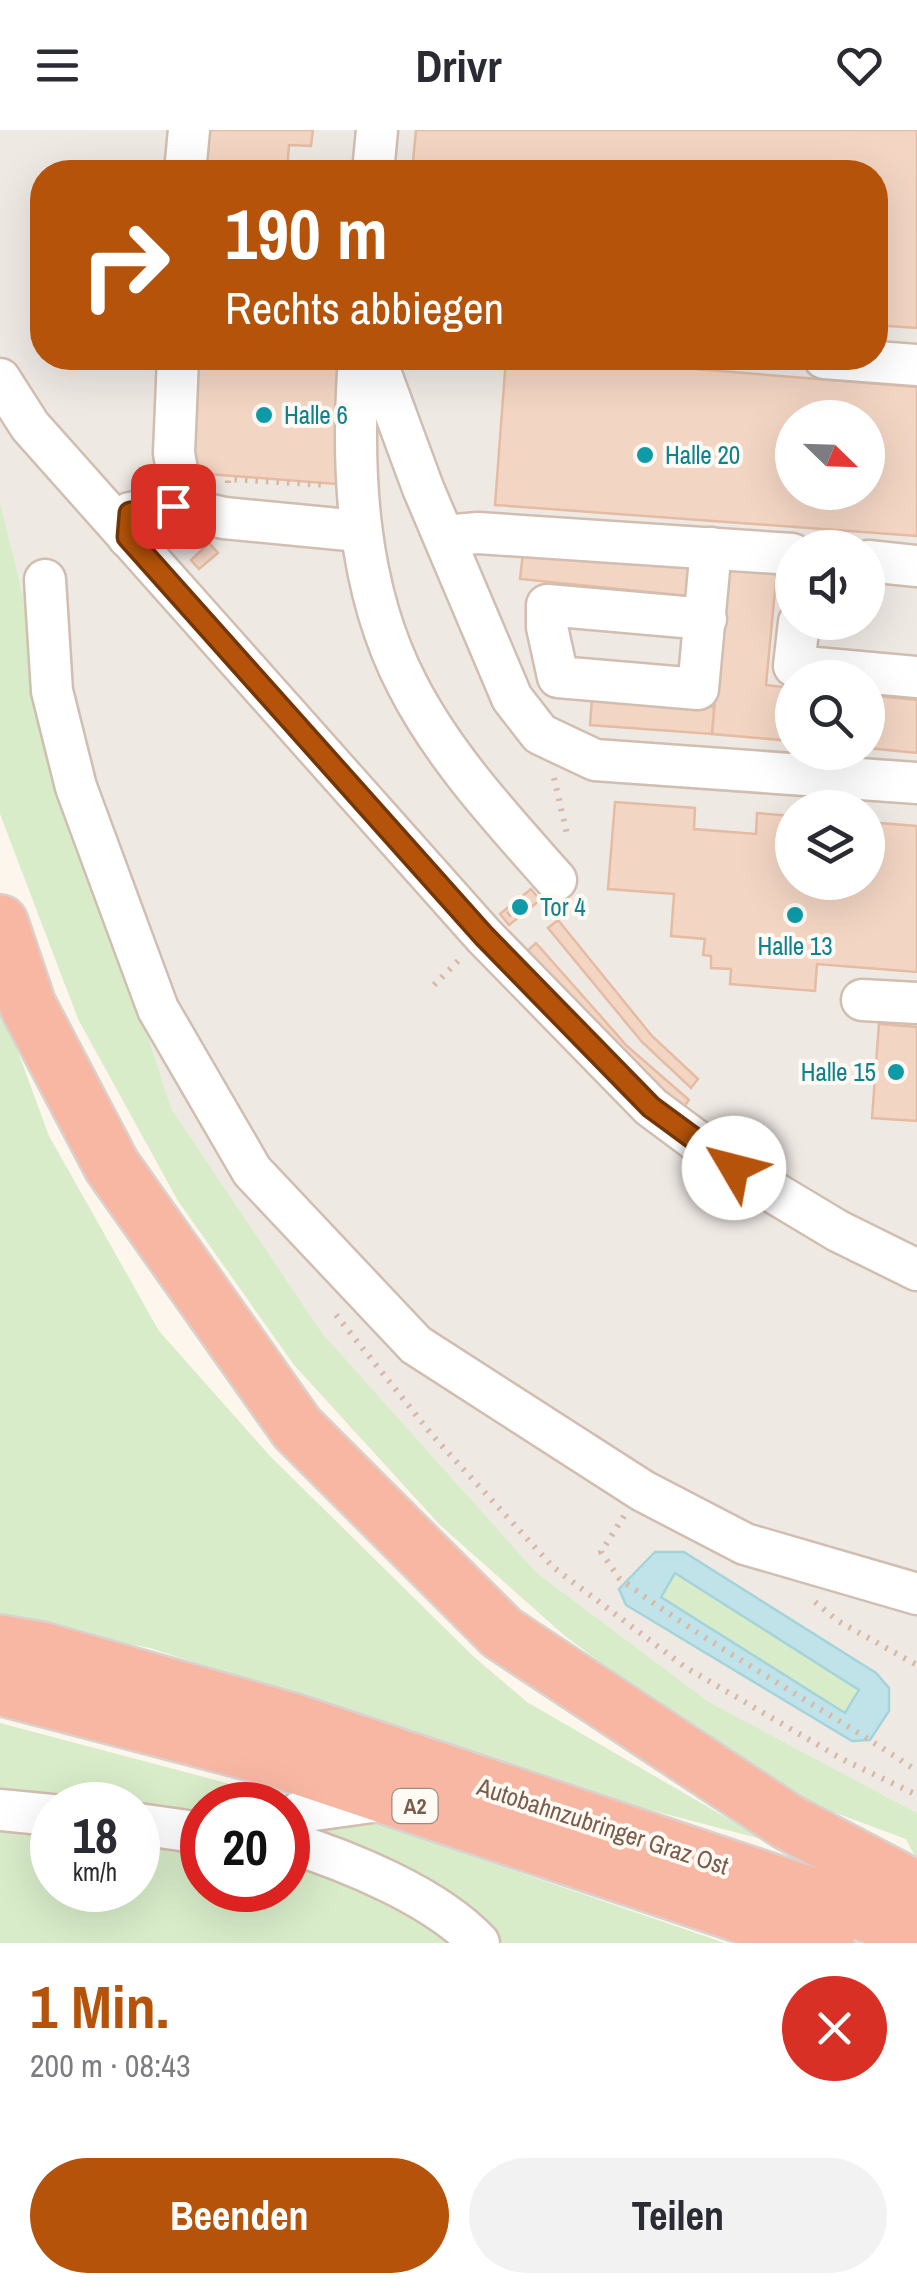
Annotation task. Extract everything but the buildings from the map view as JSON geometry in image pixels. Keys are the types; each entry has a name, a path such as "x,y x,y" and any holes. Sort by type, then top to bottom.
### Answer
{"highway":[{"path":"0,923 28,1006 112,1166 297,1428 502,1633 788,1822 917,1890"},
{"name":"Autobahnzubringer Graz Ost","path":"0,1643 41,1650 291,1722 917,1931"},
{"name":"Autobahnzubringer Graz Ost","path":"0,1686 276,1759 826,1943"}],"lane":[{"path":"186,160 189,130"},
{"path":"374,160 376,130"},
{"path":"888,363 917,365"},
{"path":"177,370 174,453 179,482 210,513"},
{"path":"359,370 359,531 380,617 407,685 454,756 556,880"},
{"path":"380,370 512,698 540,734 563,749 595,760 917,783"},
{"path":"0,379 30,426 484,936 651,1107 734,1168 838,1231 917,1270"},
{"path":"128,537 130,513 173,506 359,531"},
{"path":"444,536 478,533 775,553"},
{"path":"706,618 711,548"},
{"path":"885,563 917,566"},
{"path":"45,580 52,691 76,787 158,1009 252,1171 416,1345 643,1492 745,1544 917,1594"},
{"path":"797,640 794,666 917,677"},
{"path":"862,1000 917,1003"},
{"path":"310,1811 394,1800"},
{"path":"0,1810 30,1813"},
{"path":"310,1849 340,1858 425,1904 478,1943"}],"path":[{"path":"210,513 228,479 359,486"},
{"path":"333,1312 432,1436 553,1567 685,1667 842,1759 917,1796"},
{"path":"643,1492 601,1552 619,1578 792,1694 857,1728 917,1771"}],"shaded area":[{"path":"0,130 917,130 917,1813 709,1702 537,1573 322,1333 171,1108 79,822 0,502"}],"green space":[{"path":"0,502 79,822 171,1108 322,1333 537,1573 709,1702 917,1813 917,1860 906,1839 817,1806 679,1721 565,1636 440,1525 294,1365 178,1201 78,1019 0,814"},
{"path":"0,1003 49,1136 159,1331 270,1456 474,1657 527,1702 765,1840 639,1807 150,1648 0,1619"},
{"path":"676,1573 860,1691 845,1714 661,1596"},
{"path":"0,1723 223,1782 180,1782 180,1912 310,1912 310,1805 370,1821 725,1943 0,1943"}],"water":[{"path":"655,1552 684,1552 876,1673 889,1688 889,1711 870,1740 852,1741 626,1605 619,1589","holes":["675,1573 859,1690 845,1713 661,1597"]}],"place":[{"name":"Halle 6","path":"264,415"},
{"name":"Halle 20","path":"645,455"},
{"name":"Tor 4","path":"520,907"},
{"name":"Halle 13","path":"795,915"},
{"name":"Halle 15","path":"896,1072"}],"route":[{"path":"173,506 130,513 128,537 484,936 651,1107 734,1168"}]}
